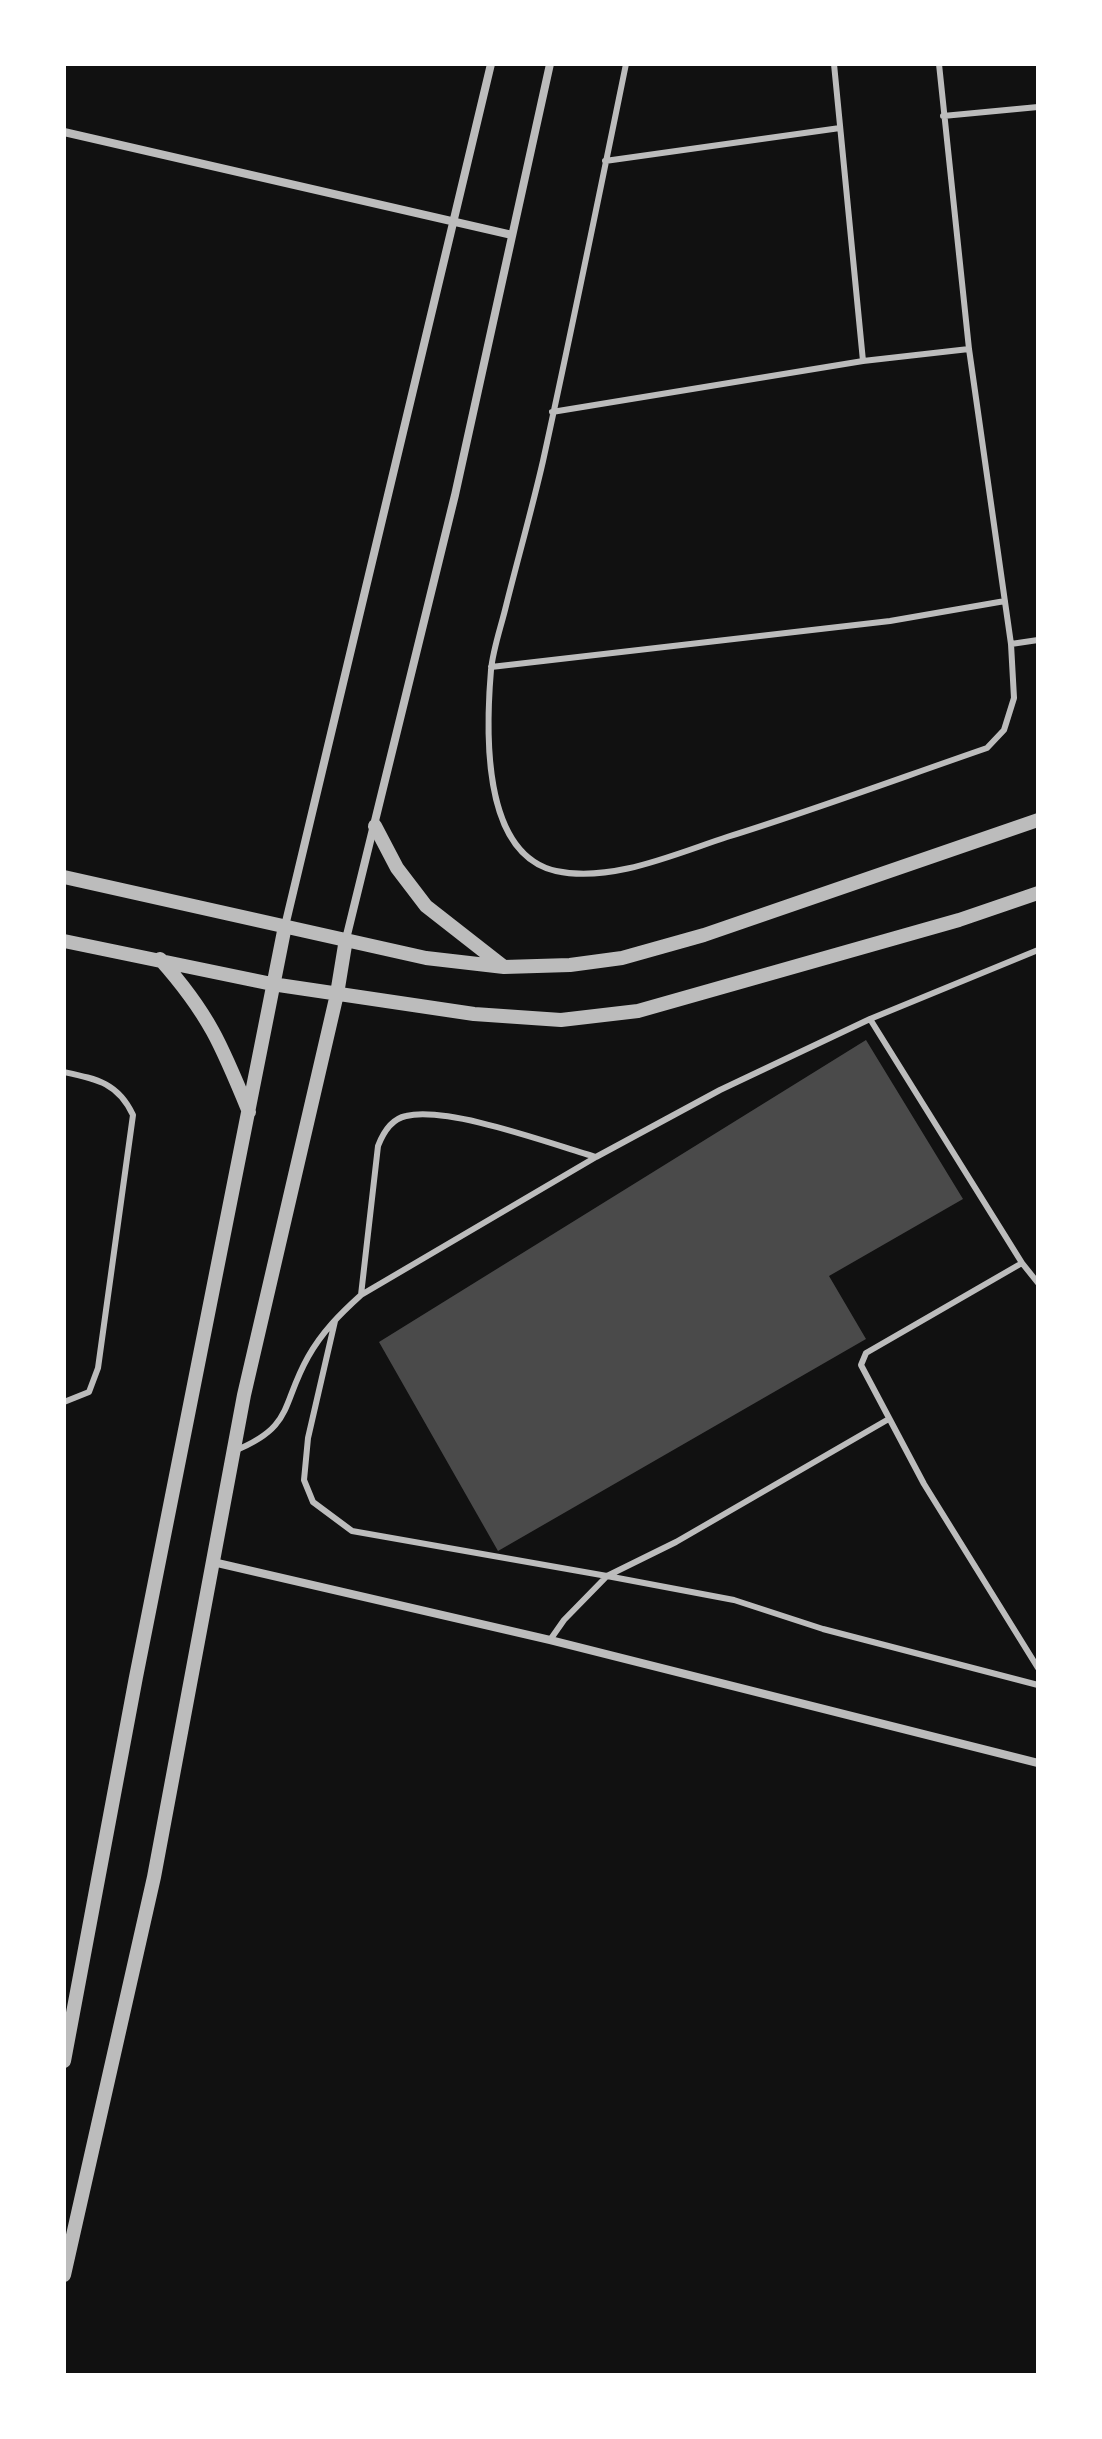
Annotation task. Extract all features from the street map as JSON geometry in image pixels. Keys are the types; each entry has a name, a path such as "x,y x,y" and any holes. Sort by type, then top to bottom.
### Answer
{"street":[{"path":"64,2061 272,984 491,64"},
{"path":"64,2275 154,1877 234,1451 337,994 346,939 375,826 550,64"},
{"path":"64,132 512,235"},
{"path":"64,877 426,958 504,967 570,965 622,958 704,935 1038,820"},
{"path":"375,826 397,868 426,906 504,967"},
{"path":"64,941 272,984 474,1014 561,1020 638,1011 959,920 1038,893"},
{"path":"160,959 201,1007 219,1036 249,1112"},
{"path":"213,1562 550,1640 1038,1763"}],"lane":[{"path":"626,64 552,412 491,667 489,759 499,810 510,838 527,857 552,870 571,873 616,870 666,857 816,809 987,748 1004,730 1014,698 1011,644 969,349 939,64"},
{"path":"834,64 863,361"},
{"path":"943,116 1038,107"},
{"path":"605,161 840,128"},
{"path":"552,412 863,361 969,349"},
{"path":"491,667 890,621 1005,601"},
{"path":"1011,644 1038,640"},
{"path":"234,1451 272,1432 290,1401 305,1360 335,1317 361,1295 596,1157 720,1090 870,1019 1038,950"},
{"path":"870,1019 1022,1263 1038,1283"},
{"path":"64,1072 102,1080 116,1088 133,1115 98,1368 89,1392 64,1402"},
{"path":"361,1295 378,1146 385,1129 402,1116 453,1118 596,1157"},
{"path":"1022,1263 866,1353 861,1365 887,1420 1038,1668"},
{"path":"335,1317 308,1438 304,1480 313,1502 352,1531 734,1600 823,1629 1038,1685"},
{"path":"550,1640 564,1620 607,1576 676,1542 887,1420"}],"building":[{"path":"866,1040 963,1199 829,1276 866,1339 498,1551 379,1342"}]}
